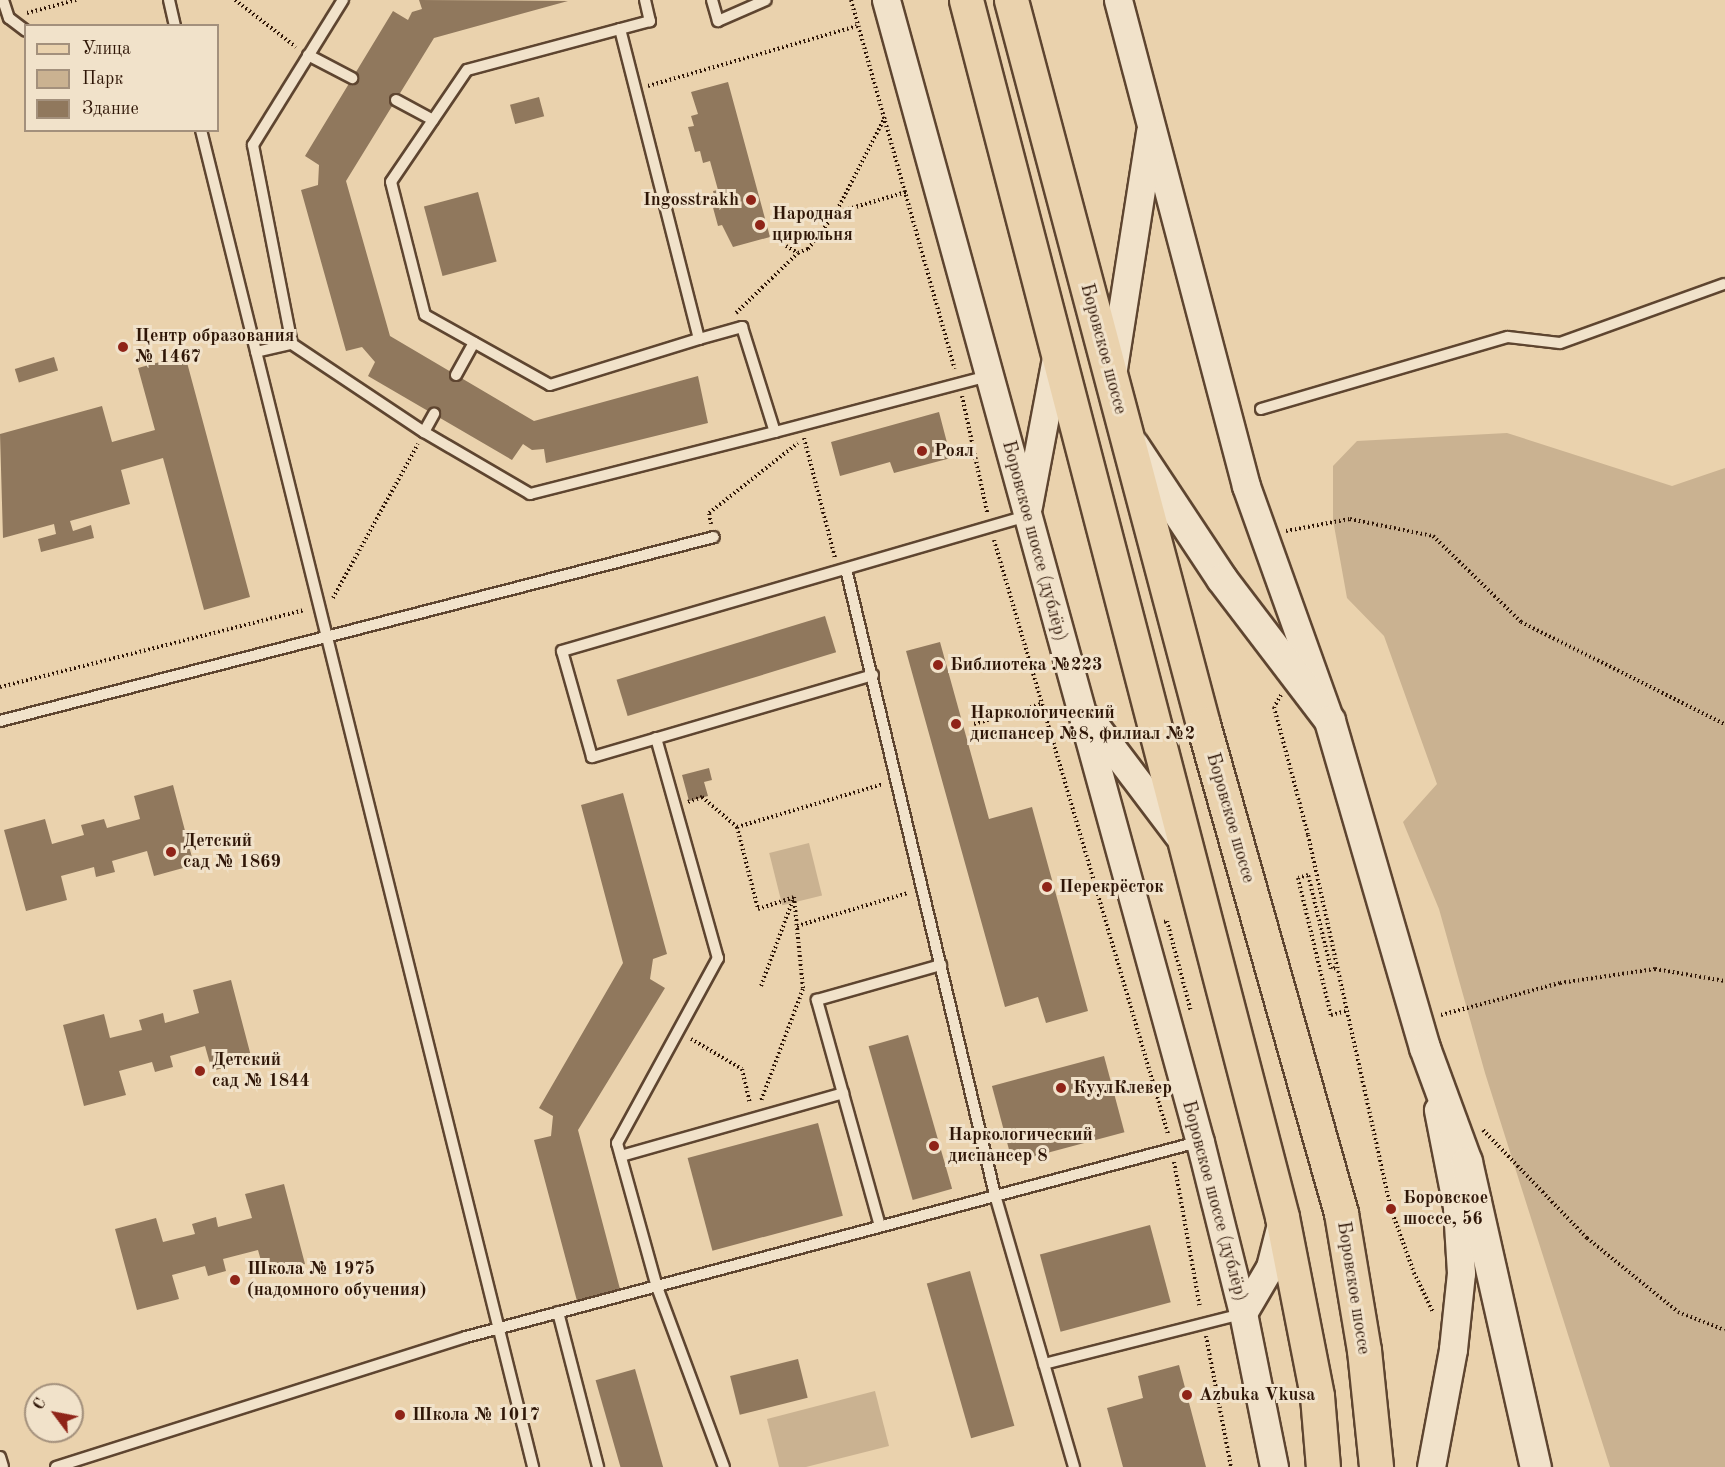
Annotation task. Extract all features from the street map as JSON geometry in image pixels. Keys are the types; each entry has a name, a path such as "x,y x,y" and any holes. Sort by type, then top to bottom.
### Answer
{"main road":[{"path":"966,0 1190,853 1282,1217 1317,1396 1323,1467"},
{"name":"Боровское шоссе","path":"1011,0 1111,379 1341,1213 1364,1350 1376,1467"},
{"path":"1125,430 1174,512 1330,721 1425,1048 1467,1161 1536,1467"}],"street":[{"name":"Боровское шоссе (дублёр)","path":"886,0 1200,1142 1243,1313 1274,1467"},
{"path":"1119,0 1246,486 1330,721"},
{"path":"1111,379 1152,121"},
{"path":"1027,516 1058,348"},
{"path":"1076,696 1104,742 1158,804 1190,853"},
{"path":"1425,1048 1458,1207 1461,1273 1453,1349 1431,1467"},
{"path":"1243,1313 1270,1267 1282,1217"}],"lane":[{"path":"3,0 9,18 24,29"},
{"path":"169,0 175,24"},
{"path":"343,0 253,145 292,344 424,432 530,494 988,376"},
{"path":"645,0 650,21 467,70 391,182 425,315 550,386 742,327 776,432"},
{"path":"712,0 718,21 765,0"},
{"path":"620,28 699,339"},
{"path":"308,55 352,78"},
{"path":"396,100 433,120"},
{"path":"201,132 533,1467"},
{"path":"1262,409 1508,337 1560,343 1724,284"},
{"path":"456,375 474,343"},
{"path":"256,352 292,344"},
{"path":"424,432 434,414"},
{"path":"873,675 592,757 562,651 1027,516"},
{"path":"0,721 714,537"},
{"path":"842,570 873,675 995,1195 1074,1467"},
{"path":"656,738 718,958 617,1143 657,1287 724,1467"},
{"path":"880,1226 817,1000 941,965"},
{"path":"621,1156 843,1093"},
{"path":"56,1467 500,1328 1200,1142"},
{"path":"558,1312 598,1467"},
{"path":"1044,1364 1243,1313"},
{"path":"0,1457 3,1467"}],"path":[{"path":"9,18 76,0"},
{"path":"235,0 293,45"},
{"path":"850,0 885,116 959,383 990,527 1172,1150"},
{"path":"636,89 857,26"},
{"path":"730,330 735,315 798,253 808,249 835,214 885,116"},
{"path":"835,214 906,192"},
{"path":"786,246 798,253"},
{"path":"800,426 842,570"},
{"path":"0,687 295,615 332,599 424,432"},
{"path":"714,537 709,513 804,438"},
{"path":"1282,531 1350,519 1433,536 1521,622 1725,723"},
{"path":"1293,674 1274,707 1308,835 1335,968 1391,1209 1414,1273 1453,1349"},
{"path":"974,724 1041,704"},
{"path":"737,827 898,780"},
{"path":"675,806 702,798 737,827 758,909 794,897"},
{"path":"1335,968 1331,969 1308,875 1298,878 1331,1015 1346,1011"},
{"path":"797,926 924,888"},
{"path":"754,1119 803,989 794,897"},
{"path":"760,986 794,897"},
{"path":"1435,1016 1560,983 1655,969 1725,981"},
{"path":"678,1031 742,1069 754,1119"},
{"path":"1478,1124 1587,1238 1678,1312 1725,1330"}],"green space":[{"path":"1507,433 1672,486 1725,468 1725,1467 1610,1467 1485,1073 1439,909 1403,822 1437,784 1384,636 1347,598 1333,520 1333,466 1357,441"},
{"path":"809,843 822,895 782,905 769,853"},
{"path":"875,1391 889,1446 806,1467 779,1467 767,1419"}],"building":[{"path":"419,0 568,1 434,38 346,181 390,336 534,421 698,376 708,423 546,463 544,449 532,450 523,444 512,460 368,376 375,362 362,347 346,351 301,190 318,185 319,165 305,156 393,11 408,20 412,12 422,9"},
{"path":"728,82 770,237 733,247 722,225 718,226 712,204 716,203 713,191 718,190 710,161 703,163 700,151 695,152 688,127 694,126 691,116 698,114 691,92"},
{"path":"539,97 544,116 515,124 510,105"},
{"path":"478,192 497,262 443,276 424,206"},
{"path":"185,355 250,597 204,610 163,458 121,470 130,504 70,521 73,531 91,525 94,538 41,552 38,539 56,534 54,524 3,538 0,434 102,406 112,442 155,430 138,368"},
{"path":"54,357 58,370 19,382 15,369"},
{"path":"939,412 951,458 894,473 890,462 840,476 831,442"},
{"path":"825,616 836,652 628,716 617,680"},
{"path":"940,642 989,819 1032,807 1088,1011 1046,1023 1038,997 1005,1007 906,651"},
{"path":"709,768 712,780 704,782 708,796 689,801 682,775"},
{"path":"173,785 194,865 154,876 147,851 112,861 115,872 96,877 94,867 61,876 67,900 26,911 4,830 45,819 52,844 84,835 81,825 104,819 107,828 140,819 134,796"},
{"path":"623,793 667,954 653,959 650,979 665,988 578,1130 620,1289 577,1301 534,1140 551,1136 553,1116 539,1108 623,963 581,805"},
{"path":"231,980 252,1060 212,1071 205,1046 170,1056 173,1067 155,1072 152,1062 119,1071 126,1095 84,1106 63,1025 104,1014 110,1038 142,1030 139,1020 163,1013 165,1023 199,1013 193,990"},
{"path":"908,1035 952,1189 913,1200 869,1046"},
{"path":"1104,1056 1124,1132 1012,1162 992,1086"},
{"path":"818,1123 843,1216 712,1251 688,1158"},
{"path":"284,1184 305,1264 265,1275 258,1250 223,1259 226,1271 208,1276 205,1266 172,1275 179,1299 137,1310 115,1229 156,1218 163,1242 195,1234 192,1224 216,1217 218,1227 252,1218 245,1194"},
{"path":"1150,1225 1171,1302 1061,1332 1040,1255"},
{"path":"970,1271 1014,1426 971,1438 927,1283"},
{"path":"798,1359 808,1398 740,1415 730,1376"},
{"path":"1179,1365 1206,1467 1123,1467 1107,1408 1143,1398 1138,1376"},
{"path":"635,1369 663,1467 620,1467 596,1380"}],"place":[{"name":"Ingosstrakh","path":"751,200"},
{"name":"Народная цирюльня","path":"760,225"},
{"name":"Центр образования № 1467","path":"123,347"},
{"name":"Роял","path":"922,451"},
{"name":"Библиотека №223","path":"938,665"},
{"name":"Наркологический диспансер №8, филиал №2","path":"956,724"},
{"name":"Детский сад № 1869","path":"171,852"},
{"name":"Перекрёсток","path":"1047,887"},
{"name":"Детский сад № 1844","path":"200,1071"},
{"name":"КуулКлевер","path":"1061,1088"},
{"name":"Наркологический диспансер 8","path":"934,1146"},
{"name":"Боровское шоссе, 56","path":"1391,1209"},
{"name":"Школа № 1975 (надомного обучения)","path":"235,1280"},
{"name":"Azbuka Vkusa","path":"1187,1395"},
{"name":"Школа № 1017","path":"400,1415"}]}
